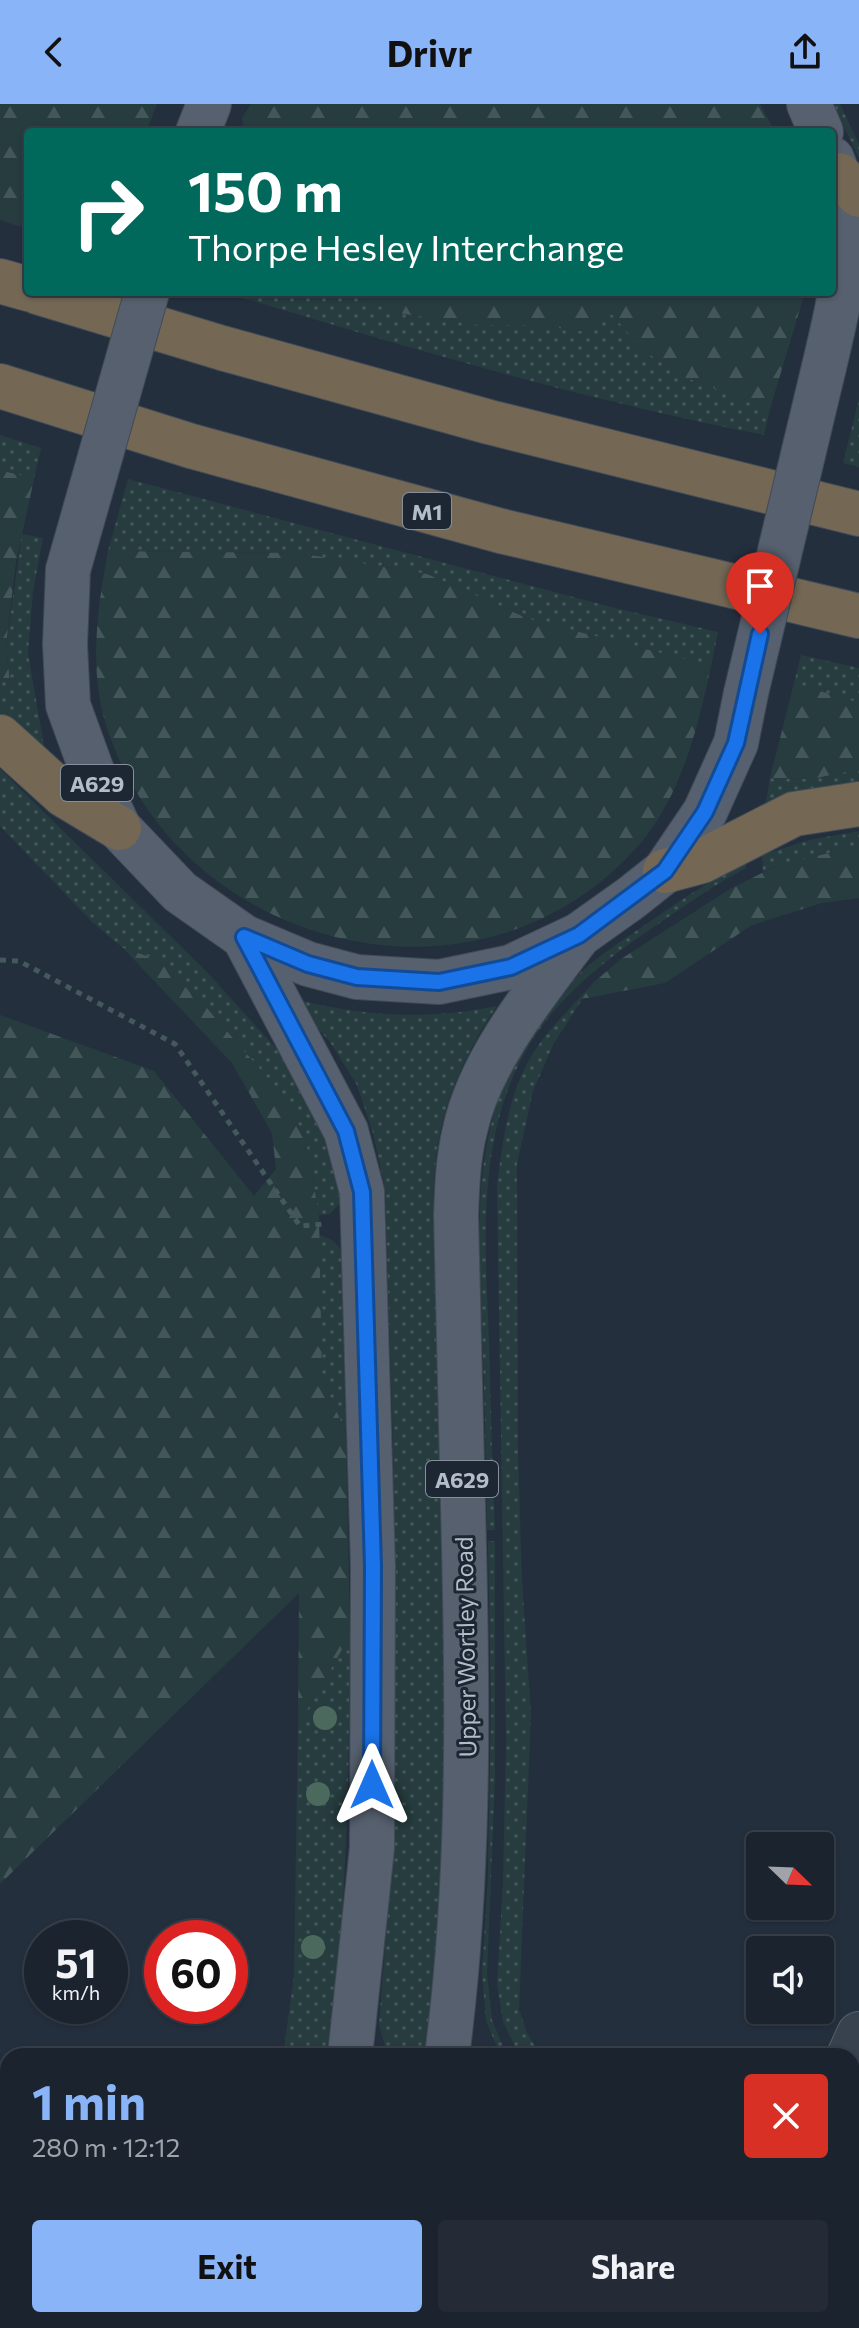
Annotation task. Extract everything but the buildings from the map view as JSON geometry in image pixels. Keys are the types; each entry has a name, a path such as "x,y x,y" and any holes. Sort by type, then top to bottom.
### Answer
{"highway":[{"path":"0,281 24,288"},
{"path":"50,296 222,348 489,422 859,514"},
{"name":"M1","path":"0,386 191,446 501,531 859,616"},
{"path":"0,737 64,795 119,828"},
{"path":"665,871 702,861 794,814 859,804"}],"main road":[{"path":"200,128 209,104"},
{"path":"809,104 819,128"},
{"name":"A629","path":"146,296 68,570 65,644 68,705 92,771 119,828 180,892 244,937 308,964 357,977 439,982 511,967 579,935 665,871 705,812 736,743 843,288 846,238 843,176"},
{"name":"Upper Wortley Road","path":"448,2048 463,1896 467,1723 456,1215 458,1172 465,1128 479,1087 532,998 579,935"},
{"name":"A629","path":"244,937 346,1131 362,1192 373,1551 372,1848 351,2048"}],"path":[{"path":"0,960 19,961 175,1044 300,1226 364,1221"}],"green space":[{"path":"0,104 157,104 148,128 24,128 24,228 0,220"},
{"path":"251,104 760,104 773,128 243,128 242,118"},
{"path":"833,104 840,104 859,144 859,158"},
{"path":"237,296 350,296 404,314 480,325 533,325 582,331 608,309 643,350 684,377 770,409 764,435 627,405 424,351"},
{"path":"350,296 804,296 770,409 684,377 643,350 608,310 582,331 533,325 480,325 404,314"},
{"path":"859,399 859,467 843,463"},
{"path":"0,435 41,448 34,479 0,470"},
{"path":"0,470 34,479 16,562 6,645 10,683 0,677"},
{"path":"128,479 611,607 718,632 711,666 529,619 427,574 298,553 108,551"},
{"path":"22,534 43,538 33,591 28,653 46,758 0,714 0,677 10,682 6,645"},
{"path":"108,551 298,553 427,574 529,619 711,666 686,760 666,805 639,845 574,901 500,934 422,947 343,939 268,912 201,868 146,807 108,731 98,686 96,641"},
{"path":"801,655 859,668 859,703 794,683"},
{"path":"794,683 859,703 859,769 812,779 770,778"},
{"path":"0,769 207,972 284,1057 316,1108 338,1171 340,1203 330,1214 319,1215 305,1136 280,1092 206,1007 156,959 123,948 92,922 0,826"},
{"path":"859,769 859,787 765,807 770,778 812,779"},
{"path":"859,831 859,846 778,865 763,872 762,855 809,840"},
{"path":"859,846 859,898 822,903 752,925 665,983 582,999 592,984 621,959 730,889 778,865"},
{"path":"746,863 746,868 694,899 614,955 583,981 542,1026 520,1062 504,1099 488,1178 486,1219 495,1530 487,1530 479,1236 487,1144 498,1101 515,1059 541,1018 575,978 610,949 672,907"},
{"path":"123,948 156,959 206,1007 280,1092 305,1136 319,1215 322,1378 346,1433 350,1636 298,1725 299,1593 0,1884 0,1015 154,1071 254,1196 276,1169 272,1133 232,1063"},
{"path":"592,984 554,1043 533,1091 517,1164 518,1455 531,1713 519,2009 536,2048 516,2048 503,2022 497,1983 506,1743 497,1185 508,1118 517,1086 545,1036"},
{"path":"296,999 346,1010 421,1015 497,1006 467,1057 452,1093 441,1130 434,1182 444,1543 445,1763 439,1910 428,2048 386,2048 379,2025 394,1829 393,1446 385,1189 373,1133 357,1085 330,1042 299,1007"},
{"path":"318,1234 334,1241 341,1250 346,1433 322,1378"},
{"path":"488,1541 495,1541 495,1779 487,1974 492,2020 504,2048 498,2048 486,2021 482,1974 488,1877 491,1705"},
{"path":"350,1636 343,1906 329,2048 284,2048 294,1976 298,1725"}],"route":[{"path":"372,1785 373,1567 362,1192 346,1131 244,937 308,964 357,977 439,982 511,967 579,935 665,871 705,812 736,743 760,634"}]}
